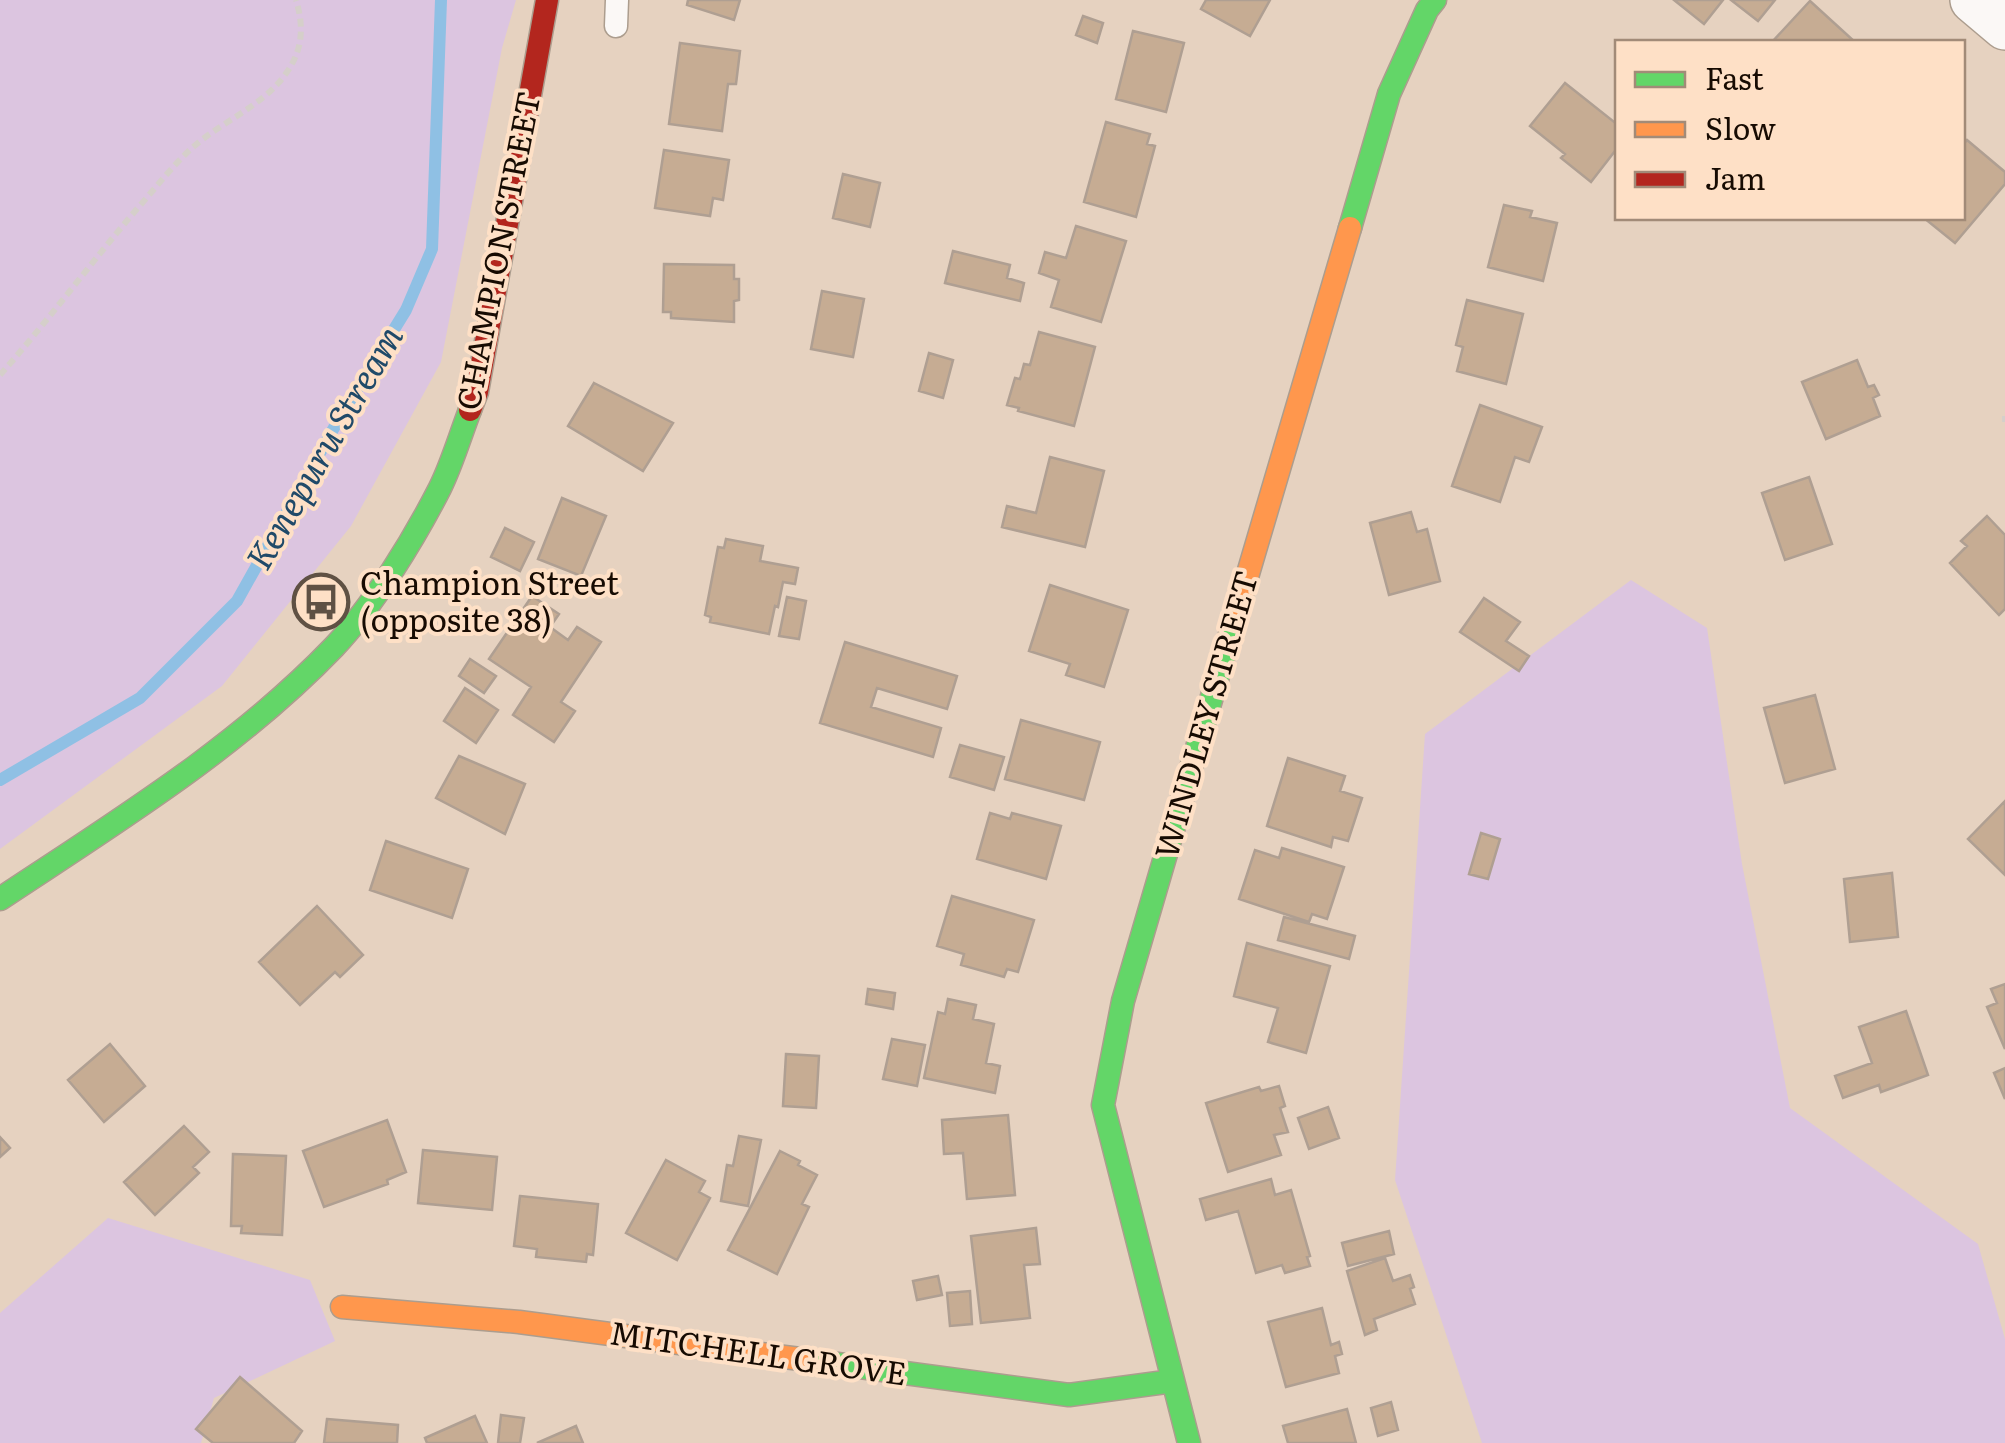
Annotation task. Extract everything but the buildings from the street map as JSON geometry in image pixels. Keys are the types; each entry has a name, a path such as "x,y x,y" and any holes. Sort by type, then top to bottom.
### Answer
{"street":[{"name":"CHAMPION STREET","path":"0,900 150,800 262,714 336,645 382,586 442,486 477,392 547,0"},
{"name":"WINDLEY STREET","path":"1190,1443 1103,1106 1122,1001 1390,94 1435,0"},
{"path":"1973,0 2005,27"},
{"name":"MITCHELL GROVE","path":"342,1307 519,1322 1068,1395 1173,1380"}],"lane":[{"path":"616,0 616,26"}],"path":[{"path":"0,375 120,228 192,148 273,89 288,71 300,48 302,18 296,0"}],"shaded area":[{"path":"0,0 516,0 502,48 441,362 351,526 222,686 0,849"},
{"path":"1631,580 1707,628 1742,864 1790,1108 1978,1244 2005,1339 2005,1443 1482,1443 1395,1180 1425,734"},
{"path":"108,1218 310,1280 335,1341 214,1398 201,1443 0,1443 0,1313"}],"waterway":[{"name":"Kenepuru Stream","path":"0,780 140,698 237,601 340,417 406,310 432,249 441,0"}],"traffic: fast":[{"path":"1350,228 1389,94 1435,0"},
{"path":"0,899 216,751 297,684 334,647 378,592 418,529 444,479 470,410"},
{"path":"1189,1443 1103,1105 1123,1001 1237,611"},
{"path":"800,1359 1069,1395 1173,1381"}],"traffic: slow":[{"path":"1237,611 1350,228"},
{"path":"342,1307 519,1322 800,1359"}],"traffic: jam":[{"path":"470,410 477,392 547,0"}],"place":[{"name":"Champion Street (opposite 38)","path":"321,602"}]}
